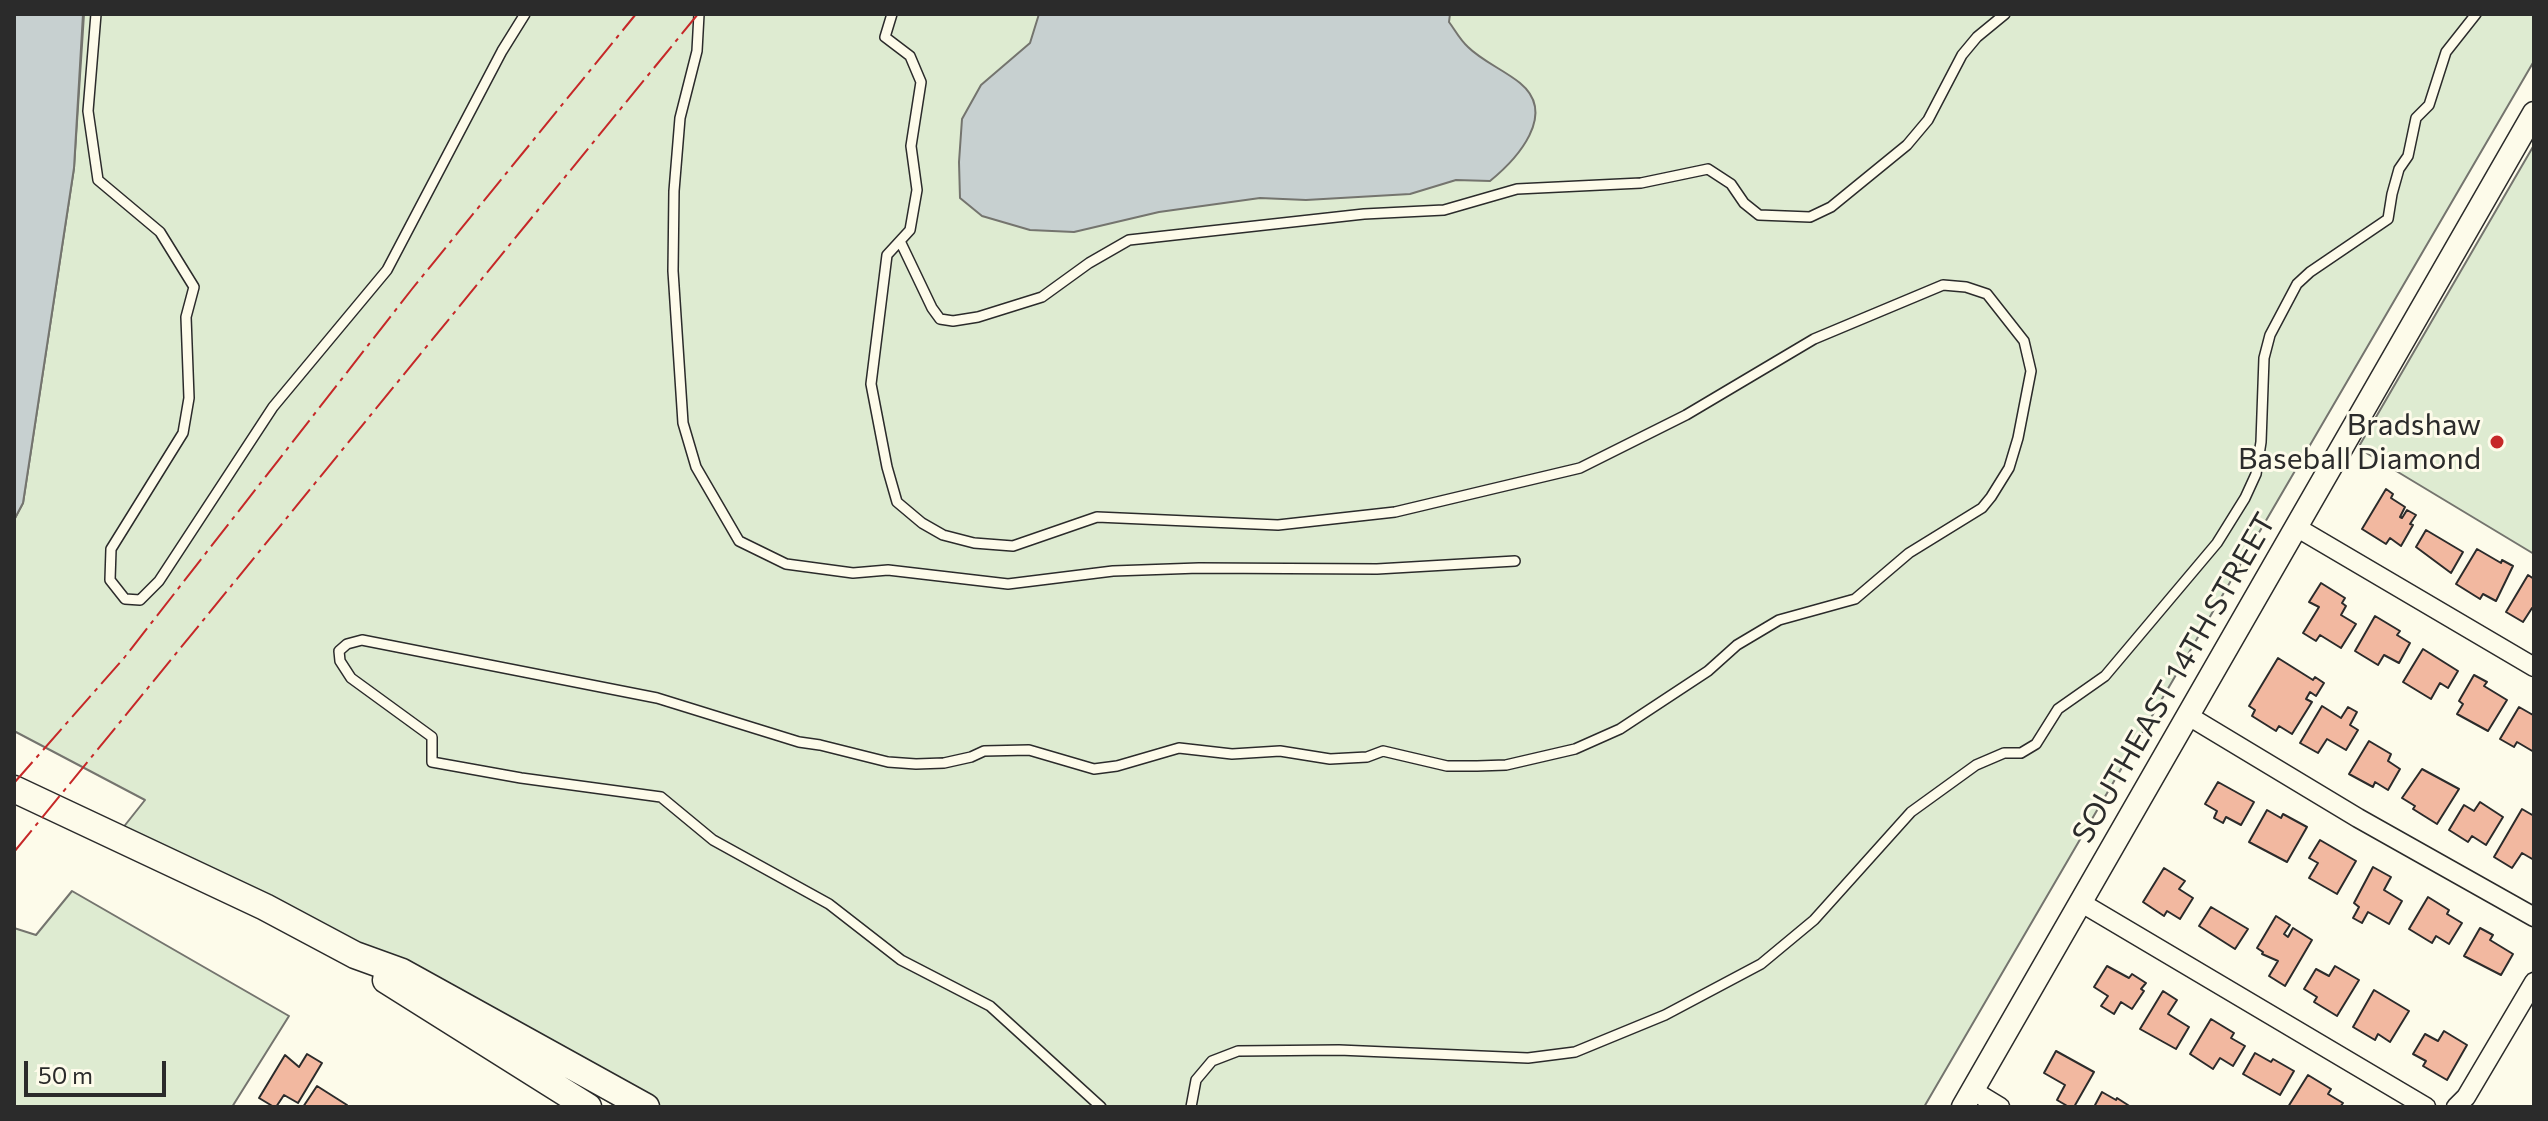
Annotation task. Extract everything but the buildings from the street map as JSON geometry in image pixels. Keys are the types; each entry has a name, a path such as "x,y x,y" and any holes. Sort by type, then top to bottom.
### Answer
{"main road":[{"path":"14,789 251,900 355,955 402,972 646,1107"},
{"path":"355,955 394,987 588,1107"}],"street":[{"name":"SOUTHEAST 14TH STREET","path":"1967,1099 2534,113"},
{"path":"2296,527 2534,667"},
{"path":"2187,715 2358,818 2534,917"},
{"path":"2080,902 2426,1107"},
{"path":"2456,1107 2466,1097 2534,982"},
{"path":"1967,1099 2000,1107"}],"lane":[{"path":"96,14 88,111 98,180 160,232 194,287 186,317 189,398 183,433 111,549 110,580 125,599 140,600 159,581 273,407 387,270 502,51 525,14"},
{"path":"699,14 697,51 680,118 674,191 673,271 683,423 696,467 739,541 786,564 853,573 888,570 1008,584 1113,571 1377,569 1515,561"},
{"path":"892,14 885,37 910,56 921,82 911,146 917,190 910,230 887,255 871,384 897,502 922,523 943,535 974,543 1013,546 1097,517 1278,525 1395,512 1580,468 1686,415 1814,339 1943,285 1966,287 1987,294 2024,341 2031,371 2009,468 1982,508 1909,553 1855,599 1779,620 1737,645 1708,671 1620,729 1575,749 1506,765 1447,766 1383,751 1367,757 1330,759 1280,751 1232,754 1179,748 1117,766 1094,769 1029,750 984,751 944,763 888,762 799,742 657,698 362,640 347,644 339,651 340,661 351,678 432,737 432,762 661,797 713,840 829,904 901,960 990,1006 1101,1107"},
{"path":"900,241 932,308 940,319 953,321 978,317 1042,297 1089,263 1129,240 1364,214 1444,210 1517,189 1641,183 1708,169 1731,184 1744,203 1759,215 1810,217 1831,207 1907,145 1928,120 1962,55 1977,37 2005,14"},
{"path":"1191,1107 1196,1080 1212,1061 1238,1051 1339,1050 1528,1058 1575,1052 1665,1015 1761,964 1814,920 1911,812 1949,782 1976,765 2004,753 2021,753 2036,744 2058,709 2105,676 2217,543 2245,498 2256,474 2261,442 2264,358 2270,335 2303,278 2388,219 2392,194 2399,169 2408,156 2416,118 2429,105 2446,52 2476,14"}],"green space":[{"path":"84,14 2534,14 2534,61 1924,1107 617,1107 409,983 118,834 145,800 14,731 14,520 23,503 74,168"},
{"path":"2534,145 2534,554 2358,448"},
{"path":"72,891 289,1016 232,1107 14,1107 14,928 36,935"}],"shaded area":[{"path":"14,14 83,14 74,168 23,503 14,520"},
{"path":"1039,14 1450,14 1449,22 1465,44 1520,83 1531,95 1535,108 1534,122 1521,148 1490,181 1456,180 1410,194 1306,200 1260,198 1159,212 1074,232 1030,230 982,216 960,198 959,162 962,119 981,85 1030,43"}],"power":[{"path":"14,783 124,658 412,289 636,14"},
{"path":"14,852 698,14"}],"place":[{"name":"Bradshaw Baseball Diamond","path":"2497,442"}]}
